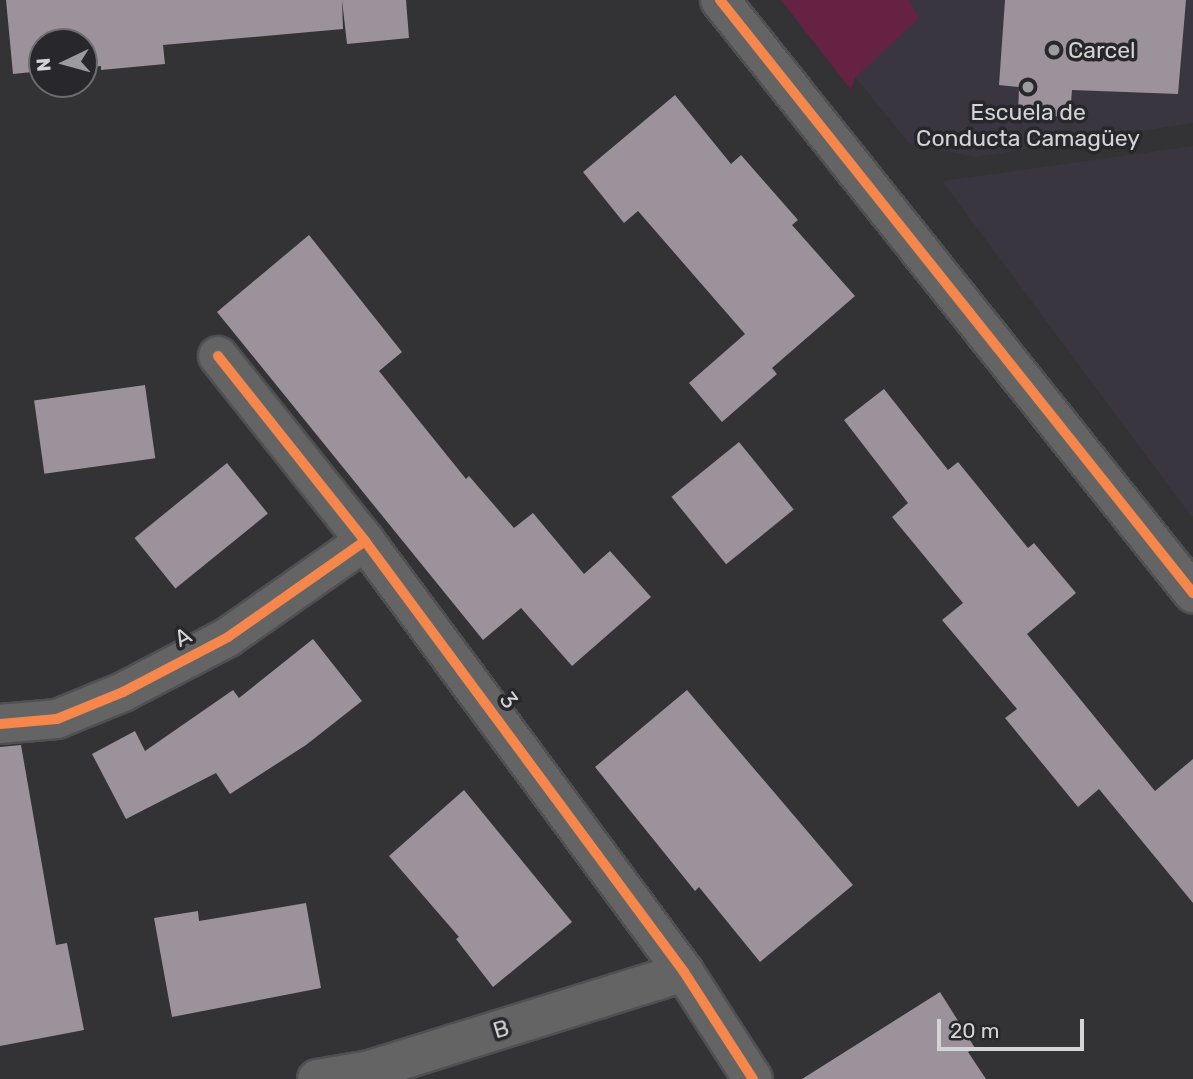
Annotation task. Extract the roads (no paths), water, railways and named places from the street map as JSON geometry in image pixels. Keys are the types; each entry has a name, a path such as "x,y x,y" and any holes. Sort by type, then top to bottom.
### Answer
{"street":[{"path":"720,0 1193,593"},
{"name":"3","path":"218,356 365,541 684,972 752,1079"},
{"name":"A","path":"0,724 57,719 124,692 228,637 365,541"},
{"name":"B","path":"317,1079 371,1074 684,972"}],"place":[{"name":"Carcel","path":"1054,50"},
{"name":"Escuela de Conducta Camagüey","path":"1028,87"}]}
